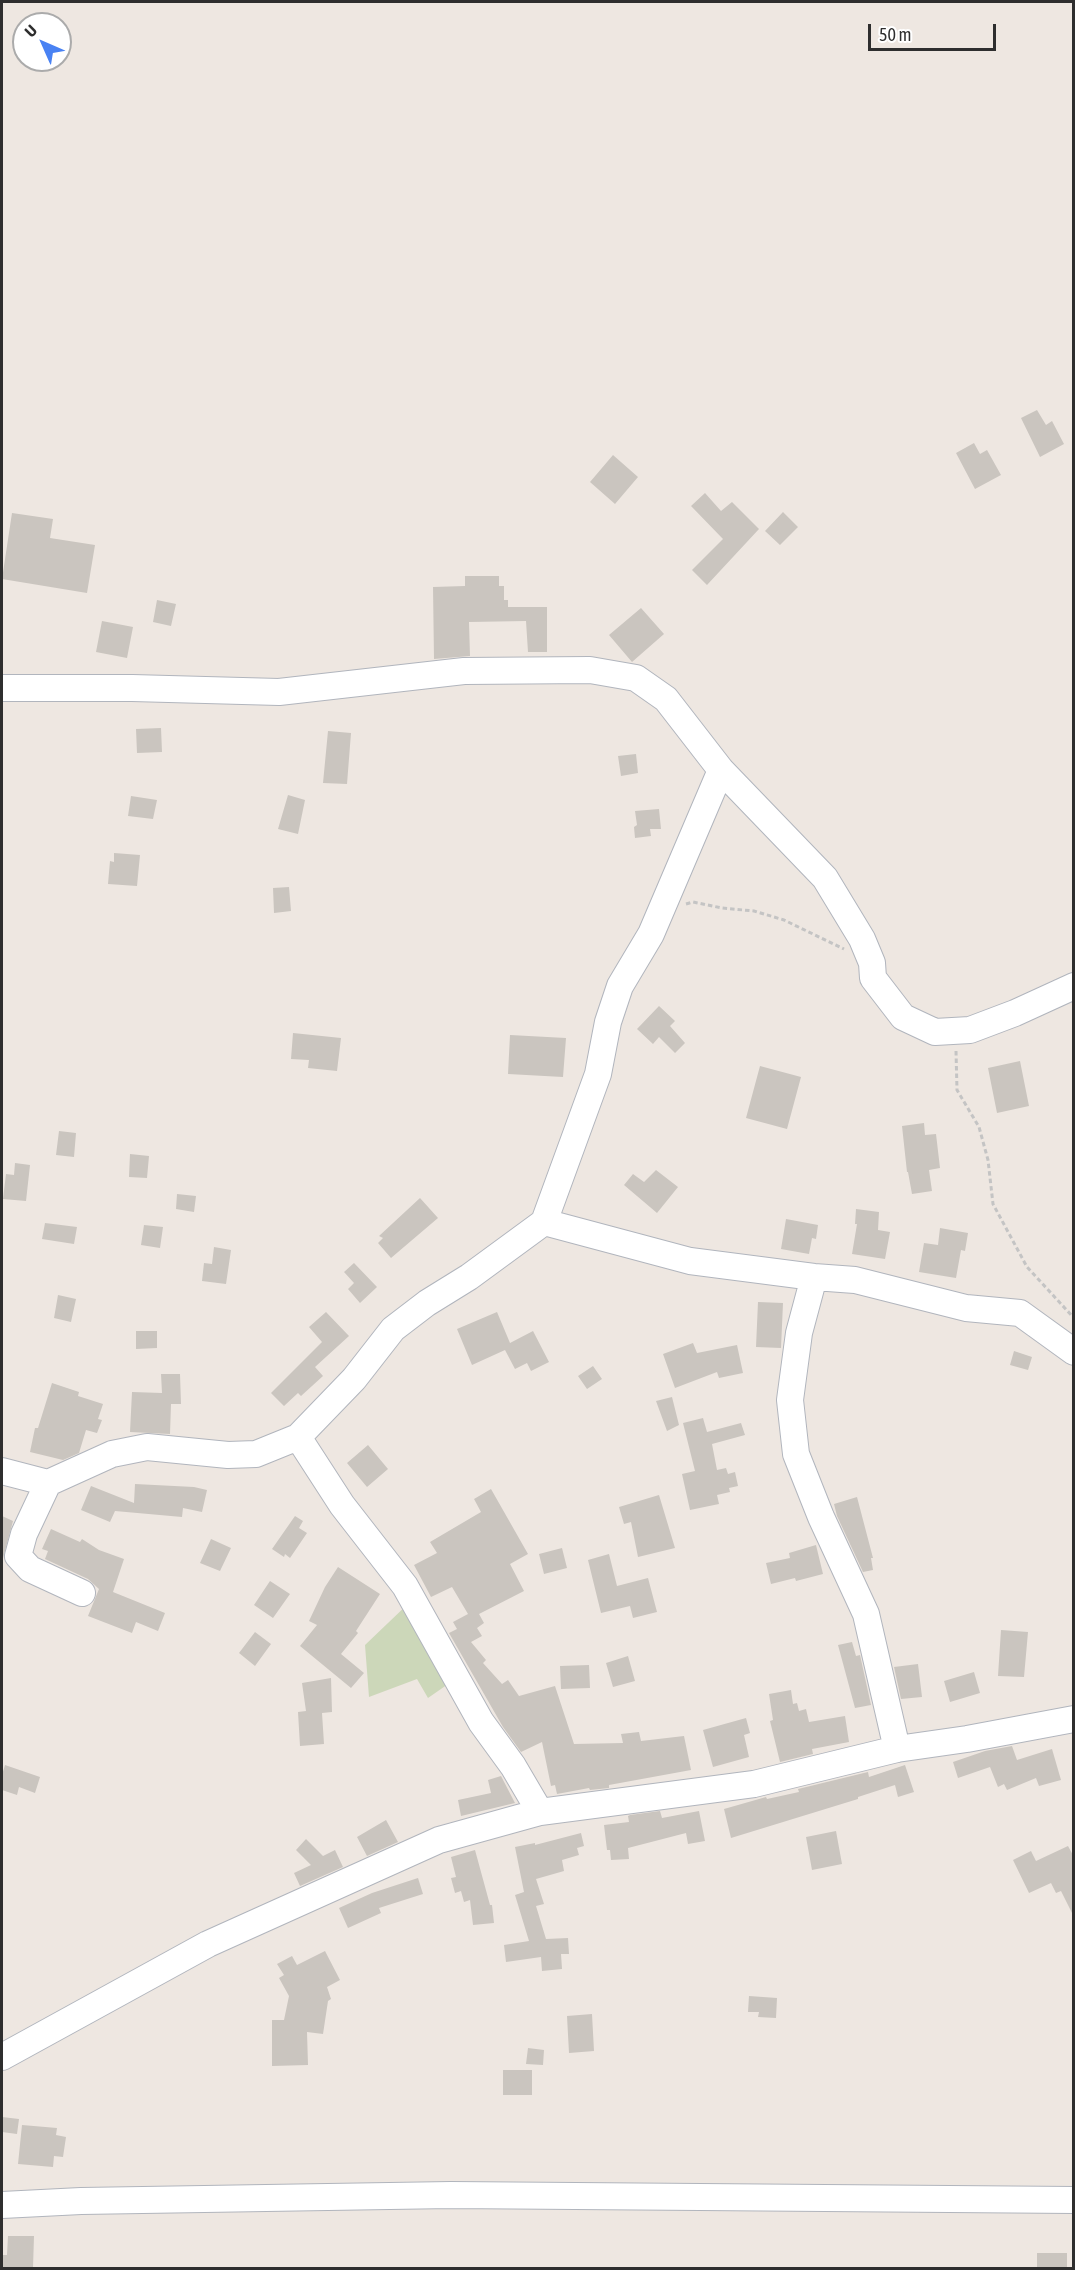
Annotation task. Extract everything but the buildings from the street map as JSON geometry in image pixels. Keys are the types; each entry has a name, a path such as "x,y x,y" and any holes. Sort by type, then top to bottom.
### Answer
{"street":[{"path":"2,688 132,688 279,692 464,671 590,670 636,678 666,699 721,770 825,878 862,939 873,963 873,978 903,1017 935,1032 970,1030 1015,1013 1074,986"},
{"path":"2,1471 48,1483 112,1454 147,1447 208,1454 256,1454 298,1437 354,1379 393,1329 544,1222 598,1074 608,1022 620,986 651,934 721,770"},
{"path":"544,1222 690,1261 855,1280 966,1308 1020,1313 1074,1352"},
{"path":"814,1277 799,1333 790,1400 796,1454 825,1526 866,1614 897,1749"},
{"path":"298,1437 342,1505 405,1586 481,1722 513,1766 540,1812"},
{"path":"48,1483 24,1534 18,1556 30,1569 82,1593"},
{"path":"2,2057 208,1944 439,1840 540,1812 754,1784 897,1749 1074,1719"},
{"path":"2,2205 81,2201 451,2194 1074,2200"}],"path":[{"path":"659,915 693,902 754,911 784,920 873,963"},
{"path":"970,1030 955,1053 957,1090 979,1127 987,1160 993,1204 1027,1267 1074,1318"}],"green space":[{"path":"411,1601 451,1682 428,1698 417,1679 369,1697 365,1645"}]}
